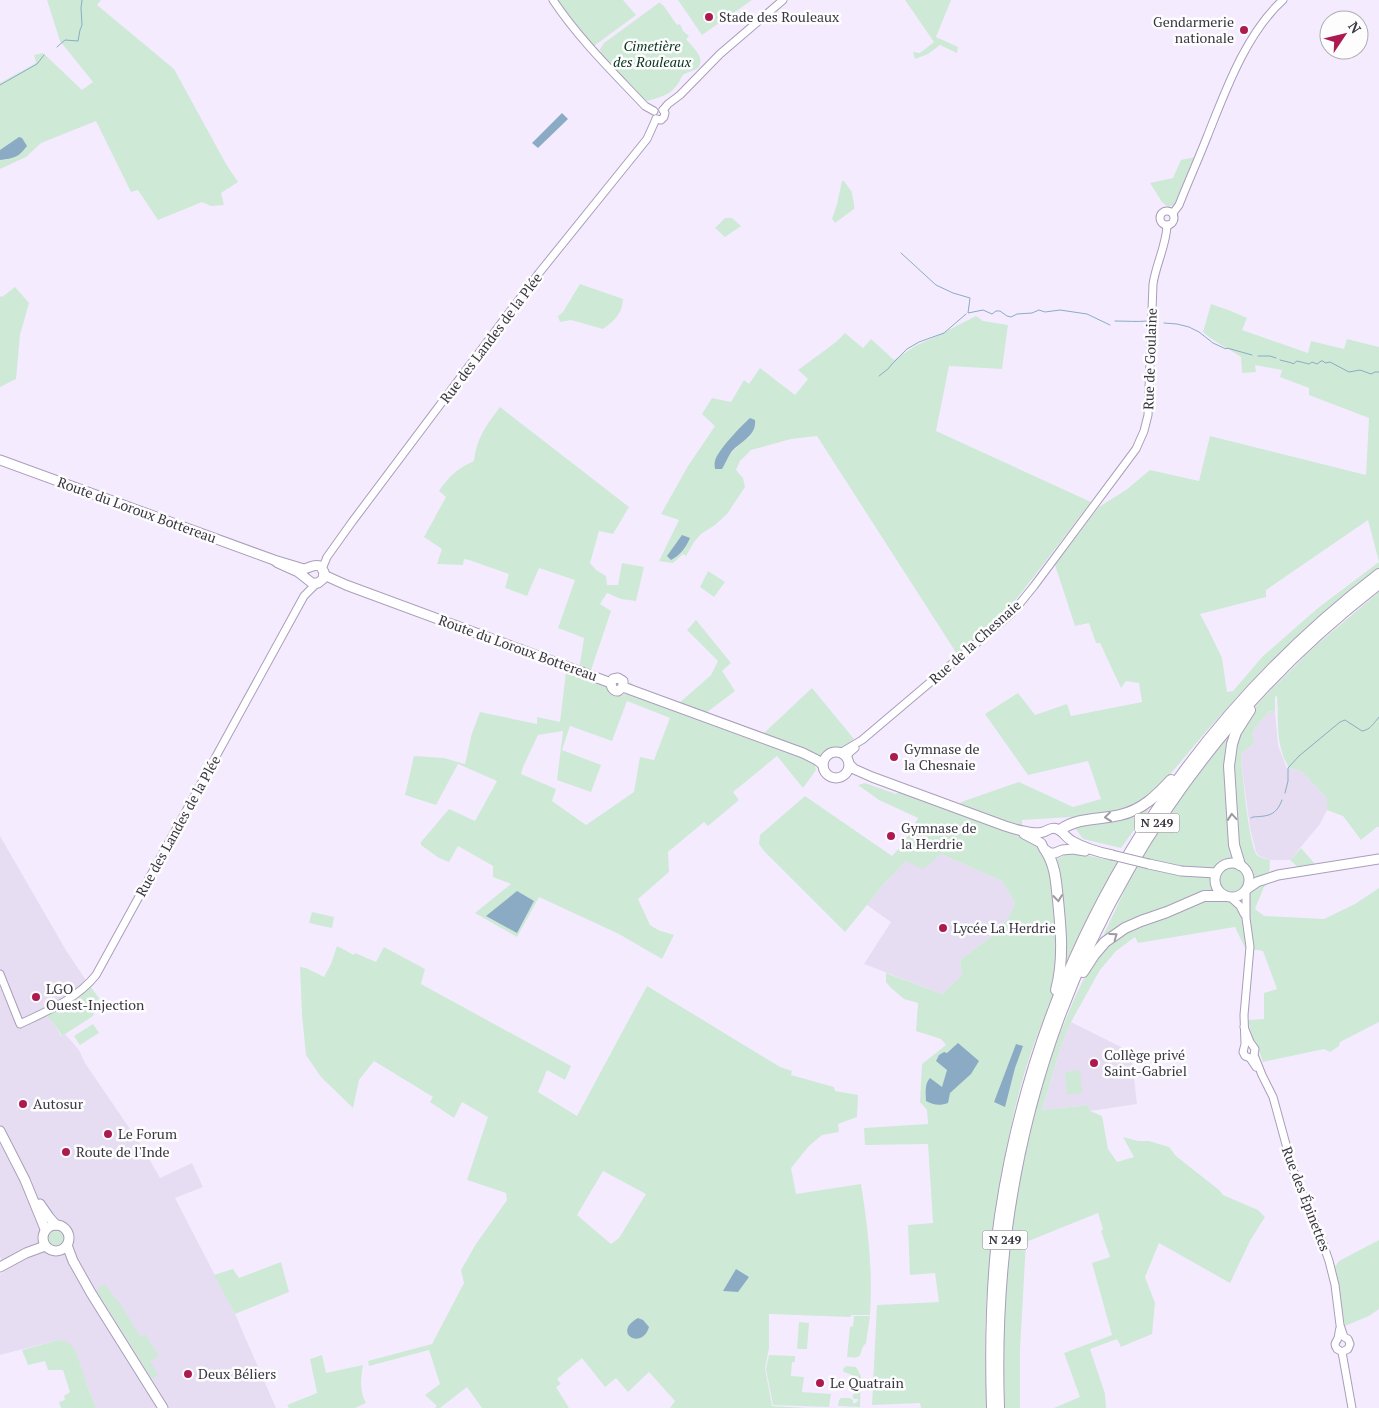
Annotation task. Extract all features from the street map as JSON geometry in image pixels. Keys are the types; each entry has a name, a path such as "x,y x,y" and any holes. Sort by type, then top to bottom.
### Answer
{"highway":[{"name":"N 249","path":"992,1408 992,1308 996,1250 1010,1159 1045,1034 1071,968 1104,897 1138,839 1190,763 1230,713 1268,671 1311,631 1379,574"},
{"name":"N 249","path":"999,1408 1000,1292 1010,1208 1019,1158 1032,1102 1046,1055 1086,951 1110,903 1155,827 1215,743 1255,696 1284,667 1333,621 1379,584"},
{"path":"1243,867 1234,845 1229,780 1229,760 1232,744 1236,732 1246,716 1281,674 1284,667"},
{"path":"1062,833 1066,826 1084,820 1119,815 1136,810 1152,800 1183,766 1190,763"},
{"path":"1044,847 1052,862 1056,876 1062,946 1059,980 1044,1026 1045,1034"},
{"path":"1065,1002 1070,998 1094,955 1118,932 1133,924 1204,896 1228,897"}],"main road":[{"name":"Route du Loroux Bottereau","path":"0,460 611,683 615,678 620,679 624,683 623,687 803,752"},
{"path":"803,752 827,756"},
{"path":"803,752 823,765 826,774 832,777 839,778 845,774 872,777"},
{"path":"823,765 825,758 833,752 845,759 854,769 872,777 1018,830 1035,833 1044,832 1050,828 1062,833 1078,844 1102,853"},
{"path":"845,759 845,774"},
{"path":"1018,830 1019,833 1029,836 1054,853 1073,849 1102,853 1181,871 1215,883"},
{"path":"1044,832 1041,839 1044,847"},
{"path":"1062,833 1066,843 1062,850"},
{"path":"1278,875 1253,874 1243,867 1232,863 1222,866 1216,873 1215,883 1218,890 1228,897 1238,896 1257,882 1278,875 1379,859"},
{"path":"1243,867 1249,879 1246,890"},
{"path":"1181,871 1216,873"},
{"path":"0,1131 25,1180 49,1217 56,1225 66,1230 69,1239 67,1245 58,1251"},
{"path":"25,1180 49,1249 58,1251 62,1255 91,1293"},
{"path":"0,1267 26,1253 44,1238 49,1227 56,1225"},
{"path":"67,1245 73,1261 91,1293 163,1408"}],"street":[{"path":"553,0 586,43 655,115 657,109 663,110 680,96 718,56 783,0"},
{"path":"1173,213 1179,205 1227,87 1266,16 1283,0"},
{"name":"Rue des Landes de la Plée","path":"0,974 20,1024 73,997 96,975 315,575 539,273 647,139 655,115"},
{"path":"1163,212 1173,213 1175,217 1171,224 1167,226 1162,223 1160,219 1163,212"},
{"name":"Rue de Goulaine","path":"1092,508 1134,452 1146,425 1149,409 1154,273 1166,237 1167,226"},
{"name":"Rue de la Chesnaie","path":"845,759 862,740 1012,613 1092,508"},
{"path":"1246,890 1246,918 1250,947 1244,1027 1248,1047 1255,1050 1252,1056"},
{"path":"1228,897 1240,906 1246,918"},
{"name":"Rue des Épinettes","path":"1248,1047 1243,1052 1244,1055 1252,1056 1273,1097 1293,1170 1330,1263 1335,1285 1341,1337"},
{"path":"1342,1352 1347,1350 1350,1345 1349,1340 1341,1337 1335,1341 1335,1347 1342,1352 1352,1408"}],"shaded area":[{"path":"1270,711 1275,712 1278,745 1287,769 1301,771 1327,798 1327,810 1320,824 1290,860 1270,860 1259,856 1256,852 1250,828 1241,760 1242,753 1255,742 1252,735 1255,727"},
{"path":"0,836 67,952 90,986 45,1015 55,1025 61,1036 65,1034 79,1050 85,1063 143,1148 160,1178 192,1163 203,1187 175,1198 235,1314 276,1408 96,1408 87,1385 58,1340 0,1355 0,1274 6,1270 0,1257"},
{"name":"Lycée La Herdrie","path":"941,854 1002,881 1015,903 1009,917 993,935 960,960 962,975 942,994 864,964 891,922 867,905 906,861"},
{"name":"Collège privé Saint-Gabriel","path":"1071,1022 1131,1052 1137,1104 1090,1111 1088,1105 1042,1110 1061,1046"}],"green space":[{"path":"47,0 101,0 97,5 174,69 226,164 238,182 221,193 224,205 211,206 202,202 158,220 138,190 131,192 96,121 41,143 26,157 0,169 0,83 36,63 34,55 43,53 82,90 93,82 60,41"},
{"path":"558,0 623,0 636,15 594,46 572,21"},
{"name":"Stade des Rouleaux","path":"678,0 752,0 702,35"},
{"path":"905,0 951,0 936,37 958,47 957,53 940,45 928,54 915,59 913,52 920,53 934,42"},
{"name":"Cimetière des Rouleaux","path":"660,2 677,25 680,24 683,31 689,36 686,39 698,53 700,63 698,68 683,75 670,92 646,101 601,53 600,49 604,43"},
{"path":"1195,157 1174,205 1168,207 1162,202 1150,183 1173,178 1181,160"},
{"path":"842,181 852,192 854,209 835,223 832,219"},
{"path":"725,218 732,218 741,226 725,237 715,228"},
{"path":"580,284 623,299 617,316 603,329 571,320 560,322 558,316 563,312"},
{"path":"15,287 29,303 20,335 16,379 0,387 0,296 2,297"},
{"path":"1211,304 1247,318 1242,330 1308,353 1311,341 1344,349 1347,339 1379,347 1379,562 1379,568 1301,634 1228,707 1148,799 1148,811 1121,848 1083,839 1075,828 1072,817 1022,820 1022,836 1033,842 1049,861 1071,852 1119,862 1048,1010 1036,1038 1019,1095 1006,1153 990,1261 985,1334 987,1408 921,1408 920,1403 872,1405 877,1305 939,1302 935,1273 910,1275 908,1225 933,1223 928,1144 865,1145 864,1128 928,1124 927,1110 920,1102 922,1064 946,1045 941,1039 916,1031 918,1003 904,999 890,987 886,982 886,973 942,994 962,975 960,960 993,935 1009,917 1015,903 1002,881 941,854 923,869 906,861 884,884 845,932 764,851 759,844 760,835 805,796 892,856 904,843 918,818 879,800 858,785 865,783 896,794 901,790 949,809 964,801 1019,782 1073,807 1101,799 1088,761 1028,775 985,714 1018,693 1035,715 1067,704 1071,716 1142,702 1139,683 1126,681 1121,688 1100,643 1096,643 1089,623 1075,626 1055,565 1099,507 1126,490 1150,470 1199,481 1210,436 1366,475 1369,418 1309,395 1309,388 1280,377 1282,370 1255,365 1256,372 1242,373 1241,357 1203,332","holes":["1368,520 1379,562 1318,608 1263,656 1233,691 1227,692 1222,658 1200,614 1266,597 1266,590"]},
{"path":"976,316 983,321 1008,325 1002,369 949,366 936,431 1091,502 1006,612 957,654 817,436 791,439 751,450 740,461 736,470 743,478 745,487 727,514 701,534 686,556 683,554 673,563 659,561 679,520 661,514 688,466 715,426 702,414 712,398 731,402 744,380 749,384 760,368 795,395 808,379 798,370 836,342 845,333 863,348 871,339 894,360 917,345","holes":["751,436 730,454 722,468 717,456 724,447"]},
{"path":"500,407 629,507 613,534 599,531 590,563 596,570 606,576 607,585 618,585 622,563 644,567 636,601 621,599 607,593 600,604 611,611 588,679 620,695 628,694 630,682 678,704 711,675 718,661 687,630 696,620 731,663 722,671 735,691 706,713 764,733 812,688 854,739 842,748 831,748 824,751 815,766 816,770 803,788 777,756 733,792 739,800 708,826 704,822 668,852 669,872 638,899 650,925 658,930 674,935 662,959 619,934 539,897 517,937 475,913 511,884 493,877 493,866 458,846 449,862 439,858 421,845 421,842 449,809 475,821 497,781 458,764 436,805 405,795 414,756 444,758 465,764 472,733 480,712 537,724 537,717 560,722 566,672 578,676 584,638 558,628 575,580 539,568 527,596 505,588 509,574 464,559 463,565 437,564 442,549 424,537 446,497 439,491 454,473 474,461 480,438","holes":["627,701 670,718 654,760 640,757 634,792 586,825 552,801 556,789 521,774 538,735 563,731 557,780 591,792 601,765 562,750 570,726 612,741"]},
{"path":"708,571 725,582 714,597 700,587"},
{"path":"1379,592 1379,827 1361,840 1343,816 1327,810 1327,798 1301,771 1289,768 1280,742 1277,696 1275,697 1275,712 1270,711 1255,727 1252,735 1255,742 1242,753 1241,760 1252,840 1258,856 1270,860 1269,882 1264,887 1255,909 1264,916 1324,919 1355,904 1379,888 1379,1022 1340,1042 1339,1046 1330,1052 1324,1049 1263,1062 1257,1045 1253,1041 1248,1020 1264,1019 1264,993 1277,989 1263,951 1245,948 1235,927 1138,943 1135,937 1116,951 1100,970 1071,1022 1061,1046 1042,1110 1088,1105 1090,1111 1102,1116 1108,1149 1117,1162 1134,1157 1123,1137 1138,1141 1149,1141 1169,1147 1176,1156 1223,1195 1258,1210 1265,1217 1251,1239 1230,1283 1159,1243 1145,1277 1155,1303 1152,1334 1121,1347 1117,1339 1090,1349 1105,1394 1106,1408 1054,1408 1080,1397 1064,1353 1112,1335 1092,1263 1110,1257 1101,1231 1103,1229 1098,1213 1026,1242 1020,1350 1020,1408 1005,1408 1003,1344 1011,1224 1023,1159 1040,1089 1076,995 1092,962 1110,943 1104,934 1135,868 1192,779 1229,733 1245,723 1257,705 1314,647"},
{"path":"1301,848 1315,864 1299,868 1290,860"},
{"path":"312,912 334,917 332,928 309,923"},
{"path":"337,946 354,955 355,953 376,962 384,947 425,969 421,984 571,1066 565,1080 547,1070 538,1092 577,1116 647,986 780,1067 792,1071 791,1075 834,1087 835,1091 858,1095 857,1117 838,1124 839,1132 822,1135 809,1146 791,1168 796,1194 861,1184 869,1249 870,1315 852,1315 850,1317 769,1314 769,1348 765,1368 772,1406 808,1408 670,1408 675,1401 649,1372 628,1392 616,1378 605,1387 582,1358 557,1379 561,1384 556,1387 569,1408 482,1408 467,1387 440,1408 435,1408 437,1406 425,1395 440,1384 429,1350 369,1366 368,1361 432,1344 464,1283 461,1270 476,1244 507,1200 506,1193 467,1180 488,1117 462,1102 454,1118 430,1102 433,1097 374,1061 359,1080 353,1108 321,1077 306,1055 300,967 324,977","holes":["603,1171 646,1194 619,1238 611,1244 577,1215"]},
{"path":"90,986 99,998 93,1016 62,1036 45,1015"},
{"path":"93,1024 99,1033 80,1045 74,1036"},
{"path":"1080,1070 1082,1093 1067,1095 1065,1072"},
{"path":"56,1228 63,1231 66,1238 63,1245 56,1248 49,1245 46,1238 49,1231"},
{"path":"1379,1240 1379,1309 1369,1316 1345,1326 1334,1268 1339,1261"},
{"path":"281,1262 289,1292 235,1314 214,1275 233,1269 239,1278"},
{"path":"105,1284 119,1302 140,1336 145,1334 159,1356 150,1361 158,1375 152,1379 96,1290"},
{"path":"854,1316 870,1316 866,1343 859,1356 853,1358 847,1357 850,1327 853,1326"},
{"path":"799,1322 809,1323 807,1349 797,1349"},
{"path":"58,1340 68,1342 75,1349 96,1408 61,1408 59,1402 65,1400 64,1396 70,1392 63,1370 48,1370 45,1361 28,1365 22,1350"},
{"path":"322,1355 326,1373 363,1365 361,1389 366,1403 355,1408 289,1408 287,1405 317,1393 310,1359"},
{"path":"769,1355 795,1356 795,1362 792,1362 791,1376 804,1377 802,1392 831,1394 829,1407 773,1405 766,1369"},
{"path":"846,1366 856,1367 861,1376 860,1407 838,1406 841,1398 850,1398 853,1400 853,1403 858,1401 858,1399 854,1399 852,1396 856,1392 857,1382 852,1375 844,1372 843,1369"}],"water":[{"path":"562,113 568,119 538,148 532,143"},
{"path":"19,137 22,138 27,146 24,150 15,157 0,160 0,150"},
{"path":"750,418 755,420 753,431 733,450 722,469 715,469 715,461 720,451"},
{"path":"682,535 690,538 682,551 671,560 667,556"},
{"path":"517,891 534,901 517,933 486,916"},
{"path":"958,1043 979,1061 971,1074 950,1093 948,1103 937,1105 926,1101 928,1080 930,1078 942,1087 947,1070 936,1061 939,1055 944,1052 947,1053"},
{"path":"1016,1044 1023,1046 1005,1107 994,1102"},
{"path":"736,1269 749,1277 738,1292 723,1291"},
{"path":"638,1318 643,1320 649,1327 641,1338 635,1339 628,1334 627,1329"}],"waterway":[{"path":"57,47 65,40 78,41 82,25 82,0"},
{"path":"0,85 37,64 44,55"},
{"path":"901,253 936,285 970,298 968,313 983,310 992,314 1000,311 1011,317 1039,310 1045,312 1060,310 1087,314 1110,325"},
{"path":"879,376 907,349 919,342 944,333 966,314"},
{"path":"1115,321 1148,321"},
{"path":"1164,323 1189,327 1226,349 1252,355"},
{"path":"1258,356 1276,358"},
{"path":"1280,360 1293,364 1297,361 1309,364 1312,362 1317,364 1323,361 1325,363 1330,362 1349,372 1360,370 1371,374 1379,372"},
{"path":"1285,793 1288,781 1288,768 1299,756 1340,722 1345,720 1362,731 1370,728 1379,717"},
{"path":"1251,818 1271,814 1277,809 1282,800"}],"place":[{"name":"Stade des Rouleaux","path":"709,17"},
{"name":"Gendarmerie nationale","path":"1244,30"},
{"name":"Gymnase de la Chesnaie","path":"894,757"},
{"name":"Gymnase de la Herdrie","path":"891,836"},
{"name":"Lycée La Herdrie","path":"943,928"},
{"name":"LGO Ouest-Injection","path":"36,997"},
{"name":"Collège privé Saint-Gabriel","path":"1094,1063"},
{"name":"Autosur","path":"23,1104"},
{"name":"Le Forum","path":"108,1134"},
{"name":"Route de l'Inde","path":"66,1152"},
{"name":"Deux Béliers","path":"188,1374"},
{"name":"Le Quatrain","path":"820,1383"}]}
